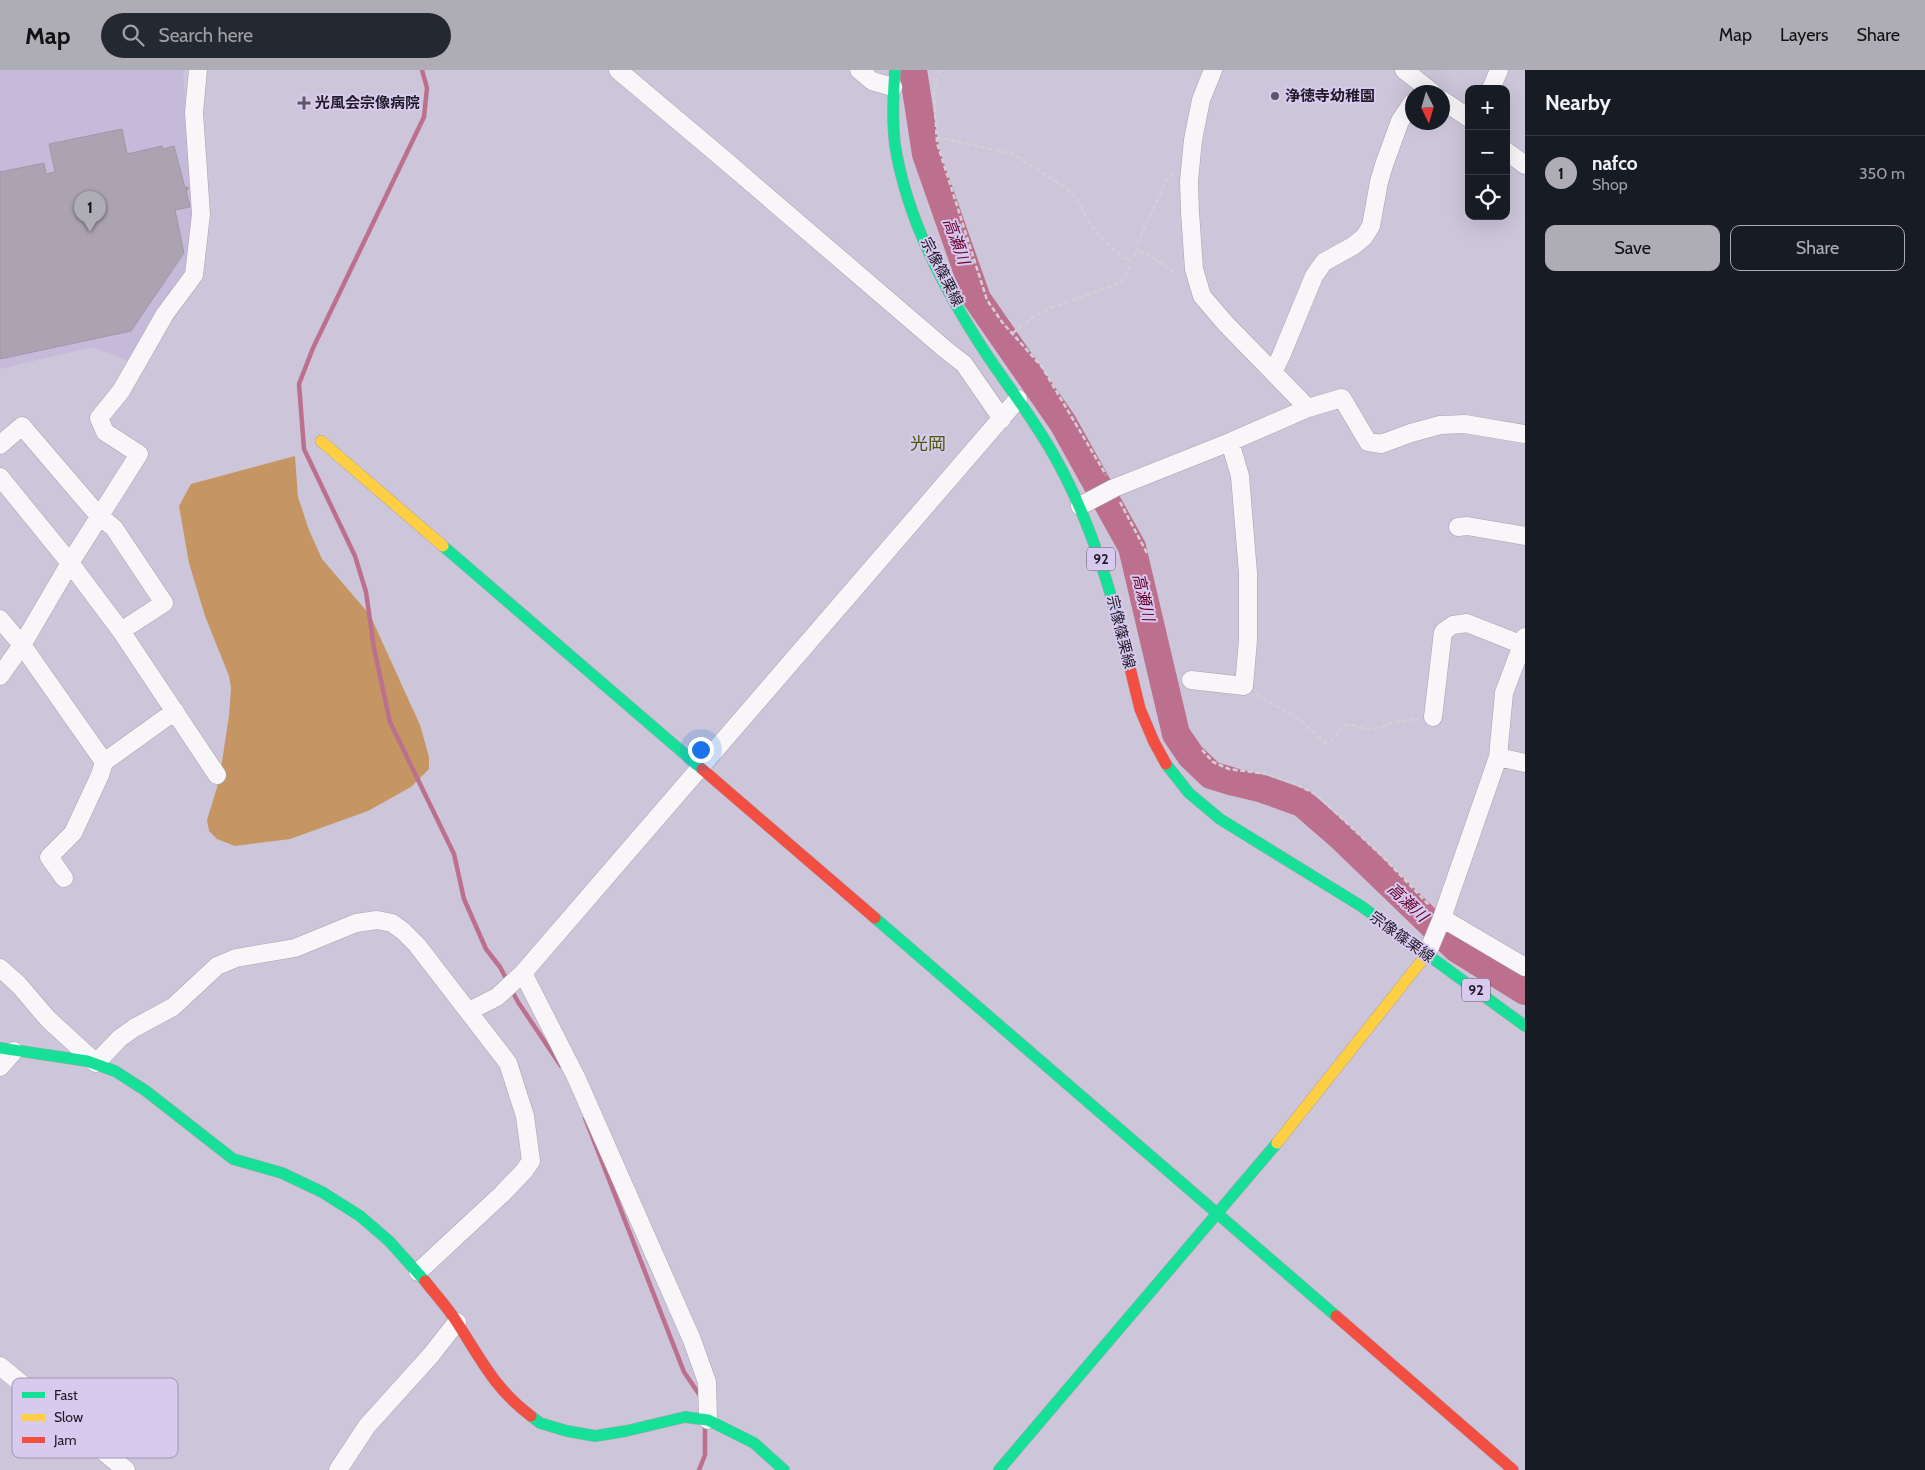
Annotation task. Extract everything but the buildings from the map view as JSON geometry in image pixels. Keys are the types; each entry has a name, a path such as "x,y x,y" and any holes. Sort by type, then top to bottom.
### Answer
{"street":[{"path":"0,676 22,645 70,563 139,454 105,432 99,418 121,390 165,314 194,276 201,214 194,113 198,70"},
{"path":"618,70 964,364 1002,419"},
{"path":"858,70 872,82 894,78"},
{"path":"1213,70 1201,100 1191,169 1190,212 1194,269 1202,296 1226,324 1308,408"},
{"path":"1404,70 1419,85"},
{"path":"1493,85 1499,70"},
{"name":"宗像篠栗線","path":"894,78 896,152 912,209 939,272 954,300 985,353 1018,399 1052,452 1080,506 1097,548 1110,590 1129,658 1136,696 1145,724 1157,749 1180,784 1202,806 1231,828 1429,948 1525,1026"},
{"path":"1450,105 1465,115"},
{"path":"1273,372 1314,276 1324,262 1353,246 1364,237 1371,226 1384,165 1400,122 1405,114"},
{"path":"1510,154 1525,165"},
{"path":"1080,506 1114,488 1230,442 1308,408 1342,398 1368,442 1382,444 1440,425 1465,424 1525,434"},
{"path":"468,1012 497,997 523,972 1018,399"},
{"path":"0,444 22,426 100,516 114,528 164,603 121,630"},
{"path":"321,441 1218,1212 1513,1470"},
{"path":"1191,680 1244,686 1248,640 1248,573 1240,476 1230,442"},
{"path":"0,477 70,563 121,630 217,774"},
{"path":"1458,527 1467,526 1525,536"},
{"path":"0,619 22,645 104,762"},
{"path":"999,1470 1286,1131 1429,948 1441,921 1498,757 1504,694 1524,643 1467,624 1453,625 1444,632 1433,717"},
{"path":"64,878 49,857 73,833 100,775 104,762 175,711"},
{"path":"1498,757 1525,762"},
{"path":"96,1063 120,1038 134,1028 173,1007 217,966 236,958 295,948 356,923 377,920 392,923 417,946 508,1063 525,1116 530,1161 524,1171 502,1194 418,1272"},
{"path":"1441,921 1525,968"},
{"path":"0,968 48,1019 96,1063"},
{"path":"523,972 576,1077 692,1340 707,1382 708,1420"},
{"path":"0,1067 7,1050 96,1063 115,1071 146,1091 233,1159 282,1173 322,1192 360,1216 389,1241 418,1272 457,1322 494,1381 514,1403 540,1423 567,1431 595,1436 626,1431 685,1417 708,1420 754,1443 784,1470"},
{"path":"338,1470 367,1426 431,1355 457,1322"},
{"path":"0,1366 15,1378"},
{"path":"111,1458 126,1470"}],"path":[{"path":"939,70 934,92 936,139 987,300 1002,322 1042,367 1114,488 1126,515 1148,555"},
{"path":"936,139 946,139 1014,154 1072,192 1090,223 1105,242 1124,258 1130,258 1137,252 1144,252 1185,280 1198,283"},
{"path":"1137,252 1136,246 1168,177 1180,170 1191,169"},
{"path":"1012,334 1033,317 1050,308 1120,283 1129,270 1130,258"},
{"path":"1244,686 1299,719 1326,744 1331,742 1344,725 1367,729 1379,728 1394,722 1433,717"},
{"path":"1202,750 1213,762 1229,769 1267,774 1294,783 1317,795 1382,856 1441,921"}],"shaded area":[{"path":"0,70 183,70 193,210 187,276 158,306 128,361 92,347 0,369"},
{"path":"295,456 298,497 309,530 322,559 370,615 420,725 429,757 429,769 411,787 368,811 290,839 235,846 217,839 209,831 207,820 219,781 229,716 231,688 229,676 205,616 189,563 179,506 191,484"}],"waterway":[{"path":"422,70 427,88 424,117 313,348 299,384 304,449 355,556 366,592 374,648 390,722 454,854 464,899 486,949 500,967 508,982"},
{"name":"高瀬川","path":"913,70 926,154 977,299 1063,423 1132,547 1176,734 1191,756 1211,775 1263,789 1302,803 1341,837 1456,948 1525,991"},
{"path":"511,989 561,1066"},
{"path":"585,1118 684,1372 701,1397"},
{"path":"699,1470 705,1455 705,1428"}],"traffic: fast":[{"path":"895,70 893,108 895,145 908,200 918,227 955,304 985,352 1036,426 1064,474 1093,541 1109,587 1122,635"},
{"path":"443,546 702,769"},
{"path":"1166,764 1189,793 1220,819 1361,906 1525,1026"},
{"path":"875,918 1336,1316"},
{"path":"0,1048 87,1061 115,1071 146,1091 233,1159 282,1173 322,1192 360,1216 389,1241 425,1281"},
{"path":"999,1470 1277,1143"},
{"path":"531,1416 540,1423 567,1431 595,1436 626,1431 685,1417 708,1420 754,1443 784,1470"}],"traffic: slow":[{"path":"321,441 443,546"},
{"path":"1277,1143 1427,954"}],"traffic: jam":[{"path":"1122,635 1140,709 1166,764"},
{"path":"702,769 875,918"},
{"path":"425,1281 451,1313 498,1385 531,1416"},
{"path":"1336,1316 1513,1470"}],"place":[{"name":"浄徳寺幼稚園","path":"1275,96"},
{"name":"光風会宗像病院","path":"304,103"},
{"name":"nafco","path":"90,232"}],"district":[{"name":"光岡","path":"928,444"}]}
